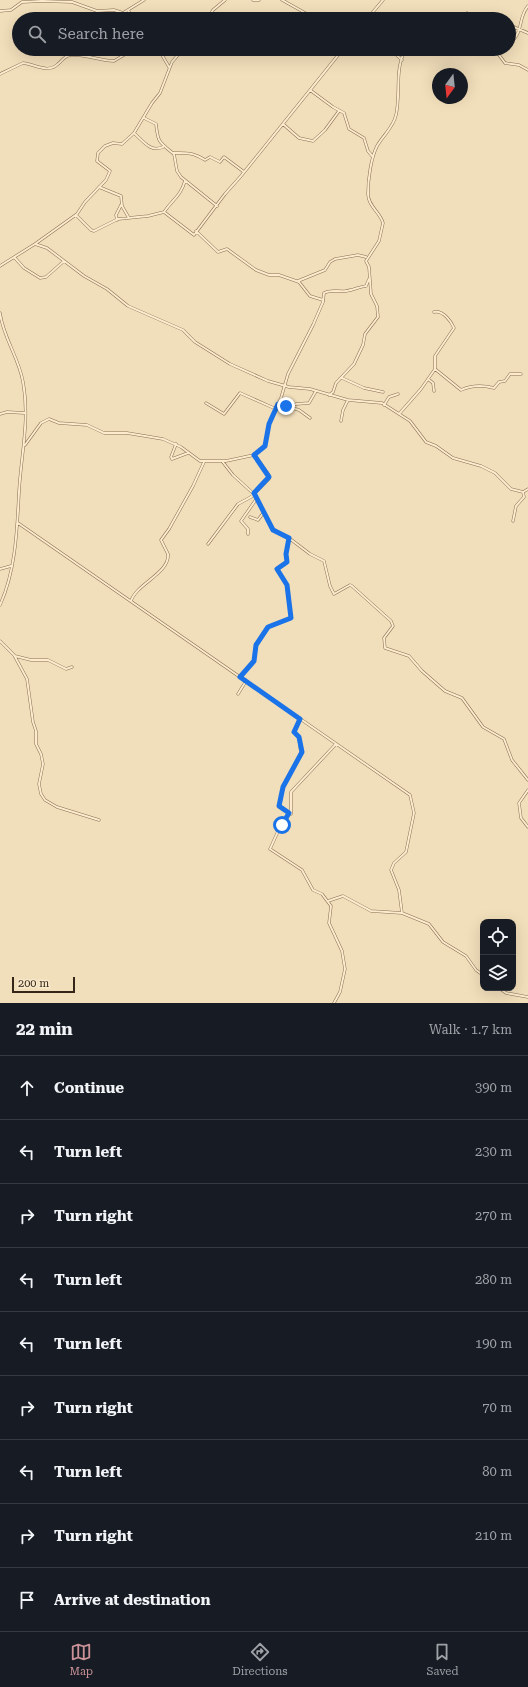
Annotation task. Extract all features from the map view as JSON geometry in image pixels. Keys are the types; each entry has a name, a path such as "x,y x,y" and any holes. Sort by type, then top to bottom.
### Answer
{"street":[{"path":"124,12 144,0"},
{"path":"212,12 225,0"},
{"path":"253,0 258,0"},
{"path":"282,0 303,12"},
{"path":"374,12 383,0"},
{"path":"0,11 11,10 22,2 36,1 72,2 99,12 114,10 119,12"},
{"path":"516,36 520,29 522,15 528,6"},
{"path":"516,28 528,33"},
{"path":"0,74 23,63 43,68 52,68 67,56"},
{"path":"84,56 114,61 122,56"},
{"path":"163,56 169,68"},
{"path":"0,266 15,258 76,215 85,202 106,180 110,171 96,159 98,153 109,144 122,144 134,133 152,103 160,93 169,68 177,56"},
{"path":"76,215 90,230 94,231 105,225 112,224 117,220 164,212 194,235 225,194 338,56"},
{"path":"398,56 402,60"},
{"path":"329,395 333,392 336,383 354,363 363,345 365,334 378,317 377,306 371,294 366,257 379,241 383,225 382,219 369,199 373,158 379,143 393,125 399,98 398,83 403,56"},
{"path":"499,56 505,63 519,65 528,70"},
{"path":"310,90 344,113 349,129 364,138 368,151 373,158"},
{"path":"283,124 299,138 313,141 326,130 339,111"},
{"path":"144,118 156,124 157,137 163,147 173,153 186,152 197,155 205,160 210,157 220,162 224,157 244,172"},
{"path":"134,133 156,150 163,147"},
{"path":"173,153 177,172 185,182 217,206"},
{"path":"164,212 171,202 180,195 185,182"},
{"path":"99,187 119,194 122,197 122,204 128,218"},
{"path":"117,220 116,215 122,204"},
{"path":"196,232 218,252 227,249 243,262 260,272 269,276 279,275 298,282 304,287 310,296 319,297 324,300"},
{"path":"35,244 47,248 84,276 107,289 124,304 183,330 195,342 230,364 284,386 316,391 348,400 379,402 410,421 426,442 455,460 483,467 498,475 509,488 523,492 528,489"},
{"path":"298,282 325,270 330,262 335,259 358,255 366,257"},
{"path":"15,258 24,268 40,278 48,276 64,261"},
{"path":"25,444 42,423 48,419 59,423 87,425 104,433 121,433 141,437 152,437 176,444 194,459 204,462 222,461 254,455 265,446 269,424 284,386 324,300 324,293 366,286 369,279"},
{"path":"399,414 435,369 435,356 454,328 445,316 437,311 434,312"},
{"path":"0,313 0,323"},
{"path":"0,319 19,364 24,388 25,414 25,444 19,491 18,523 11,566 0,605"},
{"path":"435,369 461,390 478,385 487,385 493,388 499,382 505,381 510,374 521,374"},
{"path":"342,378 364,388 383,392"},
{"path":"428,379 433,383 434,391"},
{"path":"291,407 296,404 309,403 316,391"},
{"path":"206,403 224,414 239,394 241,394 276,409"},
{"path":"384,405 389,396 398,394"},
{"path":"341,421 342,412 348,400"},
{"path":"278,404 291,407 310,418"},
{"path":"0,414 7,412 25,414"},
{"path":"176,444 171,457 172,459 188,453"},
{"path":"208,544 238,504 254,493 269,477 254,455"},
{"path":"222,461 233,475 258,498 273,530 289,538 310,554 324,561 330,586 334,594 352,586 391,621 394,626 384,638 385,648 409,656 422,671 446,691 462,698 483,727 504,739 512,760 528,780"},
{"path":"131,601 134,595 162,569 166,562 169,555 160,540 169,529 193,486 204,462"},
{"path":"513,521 514,511 517,504 524,497 523,492"},
{"path":"248,534 248,529 241,521 258,498"},
{"path":"250,517 258,520 264,512"},
{"path":"18,523 410,796 414,813 406,852 394,863 391,870 399,890 402,913"},
{"path":"240,677 254,661 256,645 268,627 291,618 287,585 277,569 287,562 286,554 289,538"},
{"path":"0,569 11,566"},
{"path":"0,641 14,655 27,679 33,722 36,731 36,744 41,754 43,764 39,784 41,794 45,800 56,808 99,820"},
{"path":"14,655 31,660 48,660 66,669 72,667"},
{"path":"238,694 246,681"},
{"path":"300,719 294,732 299,737 302,752 283,787 279,802 279,807 289,813 279,829 270,849 302,870 314,890 319,892 328,901 331,908 330,926 342,951 345,969 340,992 334,1003"},
{"path":"291,814 291,792 336,744"},
{"path":"528,790 519,803 521,818 528,827"},
{"path":"328,901 343,896 375,912 402,913 430,925 443,942 466,956 476,971 480,973"},
{"path":"502,991 506,994 528,997"}],"route":[{"path":"282,825 289,813 279,807 282,790 302,752 299,737 294,732 300,719 240,677 254,661 256,645 268,627 291,618 287,585 277,569 287,562 286,549 289,538 273,530 254,493 269,479 269,475 254,455 264,448 267,443 269,424 278,404 286,406"}]}
